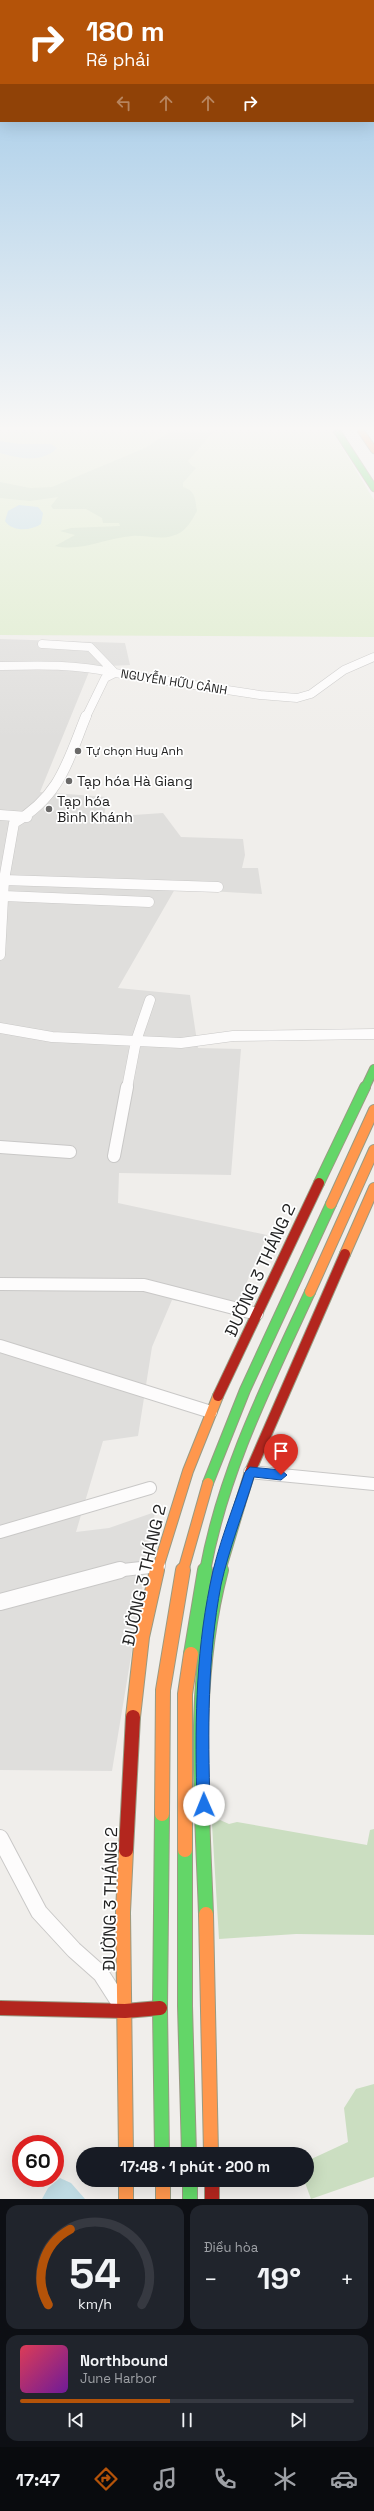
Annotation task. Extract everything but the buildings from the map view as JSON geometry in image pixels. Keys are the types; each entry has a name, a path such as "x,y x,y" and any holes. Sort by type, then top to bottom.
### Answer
{"main road":[{"name":"ĐƯỜNG 3 THÁNG 2","path":"126,2147 123,1912 134,1712 145,1624 159,1566 179,1496 211,1412 374,1068"},
{"path":"162,2147 160,2008 163,1690 184,1564 212,1471 245,1390 374,1110"},
{"path":"210,2147 197,2006 185,1694 204,1571 229,1479 262,1398 374,1150"},
{"path":"189,2147 197,2006 201,1710 204,1656 216,1584 250,1472 374,1188"},
{"path":"0,2008 125,2011 197,2006"},
{"path":"126,2187 126,2199"},
{"path":"163,2187 163,2199"},
{"path":"190,2187 190,2199"},
{"path":"212,2187 212,2199"}],"street":[{"path":"42,644 90,647 96,651 103,661 115,673"},
{"name":"NGUYỄN HỮU CẢNH","path":"0,955 3,933 2,900 4,880 14,823 27,818 42,806 56,788 99,686 104,678 115,673 260,695 297,698 311,694 344,670 374,657"},
{"path":"0,666 61,665 88,667 115,673"},
{"path":"0,814 27,818"},
{"path":"4,880 218,887"},
{"path":"2,900 149,902"},
{"path":"114,1156 136,1041 150,1000"},
{"path":"0,1028 52,1037 181,1043 233,1036 374,1034"},
{"path":"0,1147 70,1152"},
{"path":"0,1284 144,1285 257,1314"},
{"path":"0,1346 211,1412"},
{"path":"250,1472 374,1484"},
{"path":"0,1532 150,1488"},
{"path":"0,1602 101,1574 138,1567 159,1566"},
{"path":"0,1838 39,1912 74,1950 101,1974 125,2011"}],"shaded area":[{"path":"0,639 125,643 130,665 109,666 89,672 40,792 107,797 104,817 163,813 181,837 243,839 245,855 242,868 258,868 262,894 175,889 118,988 190,995 198,1048 241,1049 231,1175 119,1173 118,1203 267,1235 235,1310 172,1300 152,1347 138,1436 103,1441 76,1532 109,1528 155,1512 112,1771 0,1770"}],"green space":[{"path":"0,534 374,534 374,637 0,635"},
{"path":"70,534 179,534 162,538 137,536 122,537 75,547 55,546 75,535"},
{"path":"220,1820 229,1824 237,1822 367,1845 370,1830 374,1829 374,1935 296,1934 219,1939 212,1824"},
{"path":"374,2084 374,2177 311,2199 307,2187 314,2187 314,2158 348,2142 344,2108 356,2089"}],"water":[{"path":"64,2180 71,2183 85,2199 42,2199 48,2188 64,2187"}],"traffic: fast":[{"path":"319,1183 374,1069"},
{"path":"208,1483 245,1390 331,1204"},
{"path":"191,1654 206,1565 222,1500 257,1408 310,1292"},
{"path":"206,1914 201,1786 201,1721 204,1657 206,1637 214,1598 223,1560 240,1504"},
{"path":"162,1814 160,2008 162,2147"},
{"path":"185,1850 185,2006 189,2147"},
{"path":"190,2187 190,2199"}],"traffic: slow":[{"path":"331,1204 374,1110"},
{"path":"310,1292 374,1150"},
{"path":"345,1254 374,1188"},
{"path":"133,1717 136,1678 142,1637 162,1553 174,1511 188,1471 202,1432 218,1396"},
{"path":"162,1814 163,1690 184,1564 208,1483"},
{"path":"185,1850 185,1694 191,1654"},
{"path":"126,1850 123,1912 126,2147"},
{"path":"206,1914 211,2147"},
{"path":"126,2187 126,2199"},
{"path":"163,2187 163,2199"}],"traffic: jam":[{"path":"218,1396 319,1183"},
{"path":"240,1504 250,1472 345,1254"},
{"path":"126,1850 133,1717"},
{"path":"0,2008 125,2011 160,2008"},
{"path":"212,2187 212,2199"}],"place":[{"name":"Tự chọn Huy Anh","path":"78,751"},
{"name":"Tạp hóa Hà Giang","path":"69,781"},
{"name":"Tạp hóa Bình Khánh","path":"49,809"}],"route":[{"path":"204,1805 201,1710 204,1656 216,1584 250,1472 281,1475"}]}
